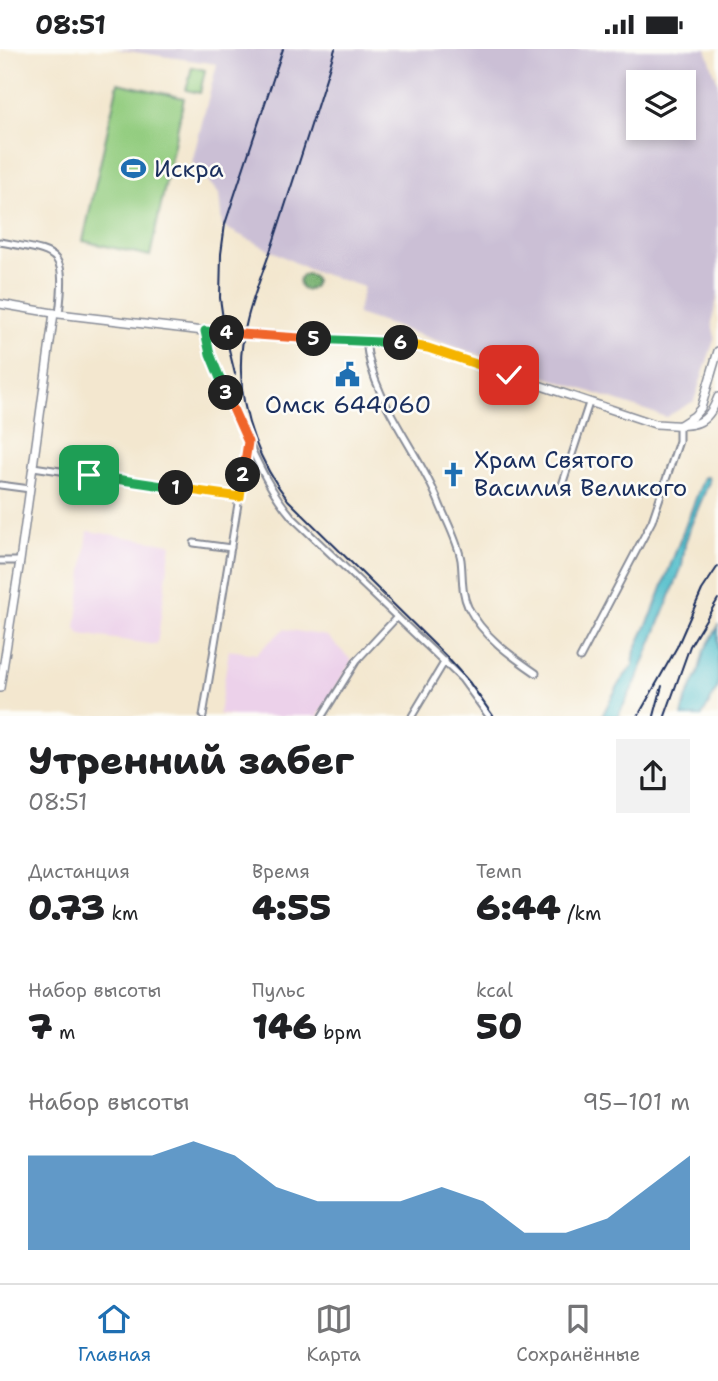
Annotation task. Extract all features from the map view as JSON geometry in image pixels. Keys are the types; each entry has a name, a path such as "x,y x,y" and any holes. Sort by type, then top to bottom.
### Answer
{"main road":[{"path":"0,304 57,314 205,331 410,344 655,424 691,425 707,419 718,397"},
{"path":"0,688 57,314"},
{"path":"679,425 701,408 718,351"}],"street":[{"path":"0,242 48,251 55,257 61,267 62,287 57,314"},
{"path":"205,331 210,354 248,442 268,484 284,508 445,661 489,716"},
{"path":"366,341 370,365 382,395 430,480 448,526 460,558 463,593 469,609 497,645 537,673"},
{"path":"562,485 589,403"},
{"path":"580,658 652,521 679,441 679,425"},
{"path":"203,716 248,442"},
{"path":"33,467 240,497"},
{"path":"0,485 30,489"},
{"path":"194,543 230,548"},
{"path":"0,561 20,561"},
{"path":"322,716 357,660 397,617"},
{"path":"412,716 445,661"}],"shaded area":[{"path":"114,49 706,49 718,83 718,294 712,323 715,337 694,401 666,417 357,314 364,287 310,270 222,226 219,194 192,162 217,64"},
{"path":"88,531 171,544 157,645 80,634 76,628"},
{"path":"284,629 327,636 352,661 318,716 219,714 229,650 256,654"}],"green space":[{"path":"192,67 205,70 200,93 186,90"},
{"name":"Искра","path":"118,83 184,98 150,256 83,241"},
{"path":"304,274 310,274 315,282 313,288 304,290 299,285 299,279"}],"water":[{"path":"704,477 708,477 709,482 691,525 682,566 636,681 618,716 602,716 620,682 633,665 635,650 652,614"},
{"path":"718,627 718,687 702,716 682,716 704,651"}],"railway":[{"path":"235,374 220,298 225,224 283,49"},
{"path":"335,49 251,306 243,339 242,389 249,423 261,456 288,500 446,656 470,683 493,716"},
{"path":"638,716 677,647 702,590 718,566"},
{"path":"665,716 690,646 718,599"},
{"path":"654,716 662,686"}],"place":[{"name":"Искра","path":"134,169"},
{"name":"Омск 644060","path":"348,374"},
{"name":"Храм Святого Василия Великого","path":"454,474"}],"route":[{"path":"89,475 240,497 248,442 210,354 205,331 265,337 410,344 509,375"}]}
